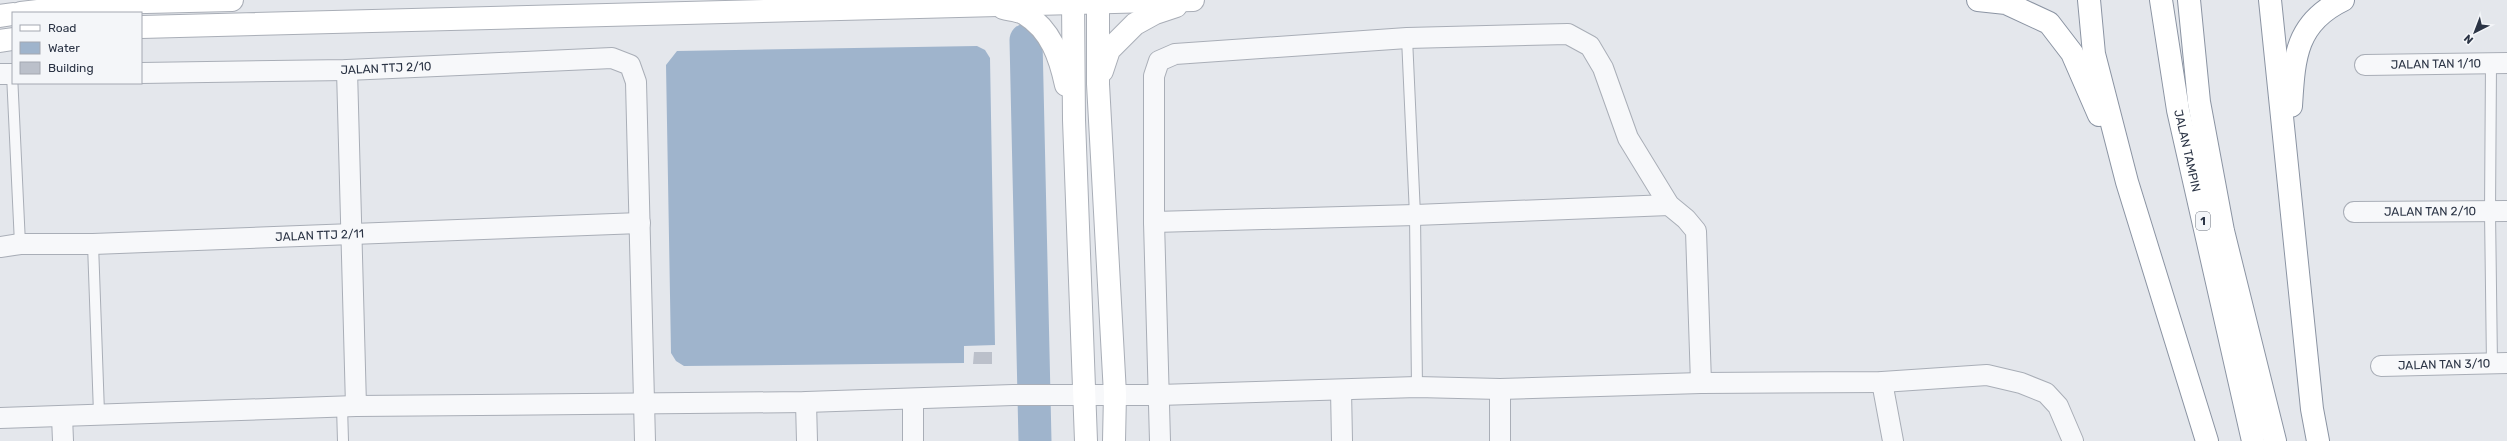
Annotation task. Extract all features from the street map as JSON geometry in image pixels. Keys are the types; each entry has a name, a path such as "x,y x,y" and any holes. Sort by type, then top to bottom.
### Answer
{"main road":[{"path":"29,12 103,3 232,0"},
{"path":"142,27 1098,1 1193,0"},
{"path":"1098,84 1109,50 1135,24 1155,13 1196,0"},
{"path":"1978,0 2006,3 2049,23 2072,53 2127,182"},
{"path":"2089,0 2094,54 2127,182 2207,441"},
{"name":"JALAN TAMPIN","path":"2161,0 2178,110 2253,441"},
{"name":"JALAN TAMPIN","path":"2188,0 2199,102 2223,232 2276,441"},
{"path":"2270,0 2312,409 2318,441"},
{"path":"2287,174 2294,60 2307,29 2329,7 2343,0"},
{"path":"1098,1 1098,84 1115,394 1114,441"},
{"path":"1073,2 1074,120 1086,441"},
{"path":"990,5 1024,13 1048,36 1060,60 1074,120"},
{"path":"0,16 12,14"},
{"path":"0,41 12,39"}],"street":[{"path":"1160,441 1154,222 1154,76 1159,61 1175,54 1407,38 1568,34 1590,46 1603,68 1628,138 1669,205 1686,219 1696,232 1701,383"},
{"name":"JALAN TTJ 2/10","path":"142,73 347,70 612,58 630,65 636,82 640,223"},
{"name":"JALAN TAN 1/10","path":"2366,66 2499,63"},
{"path":"347,70 353,234 349,406"},
{"path":"1154,222 1415,215 1669,205"},
{"name":"JALAN TAN 2/10","path":"2354,212 2498,211"},
{"path":"640,223 645,441"},
{"name":"JALAN TTJ 2/11","path":"0,247 20,244 93,244 640,223"},
{"name":"JALAN TAN 3/10","path":"2381,366 2500,363"},
{"path":"0,418 99,413 349,406 806,402 1053,394 1085,396 1115,394 1159,395 1417,387 1500,389 1701,383 1882,382 1987,375 2021,383 2046,394 2058,406 2073,441"},
{"path":"1882,382 1893,441"},
{"path":"1500,389 1500,441"},
{"path":"1341,390 1342,441"},
{"path":"913,399 913,441"},
{"path":"806,402 807,441"},
{"path":"62,416 63,441"}],"lane":[{"path":"1407,38 1415,215 1417,387"},
{"path":"2499,63 2498,211 2500,363"},
{"path":"8,74 20,244"},
{"path":"93,244 99,413"},
{"path":"343,441 349,406"}],"water":[{"path":"977,46 985,50 990,58 995,345 964,346 964,363 684,366 676,361 671,353 666,65 677,51"}],"building":[{"path":"974,352 992,352 992,364 973,364"}],"waterway":[{"path":"1026,40 1035,441"}]}
